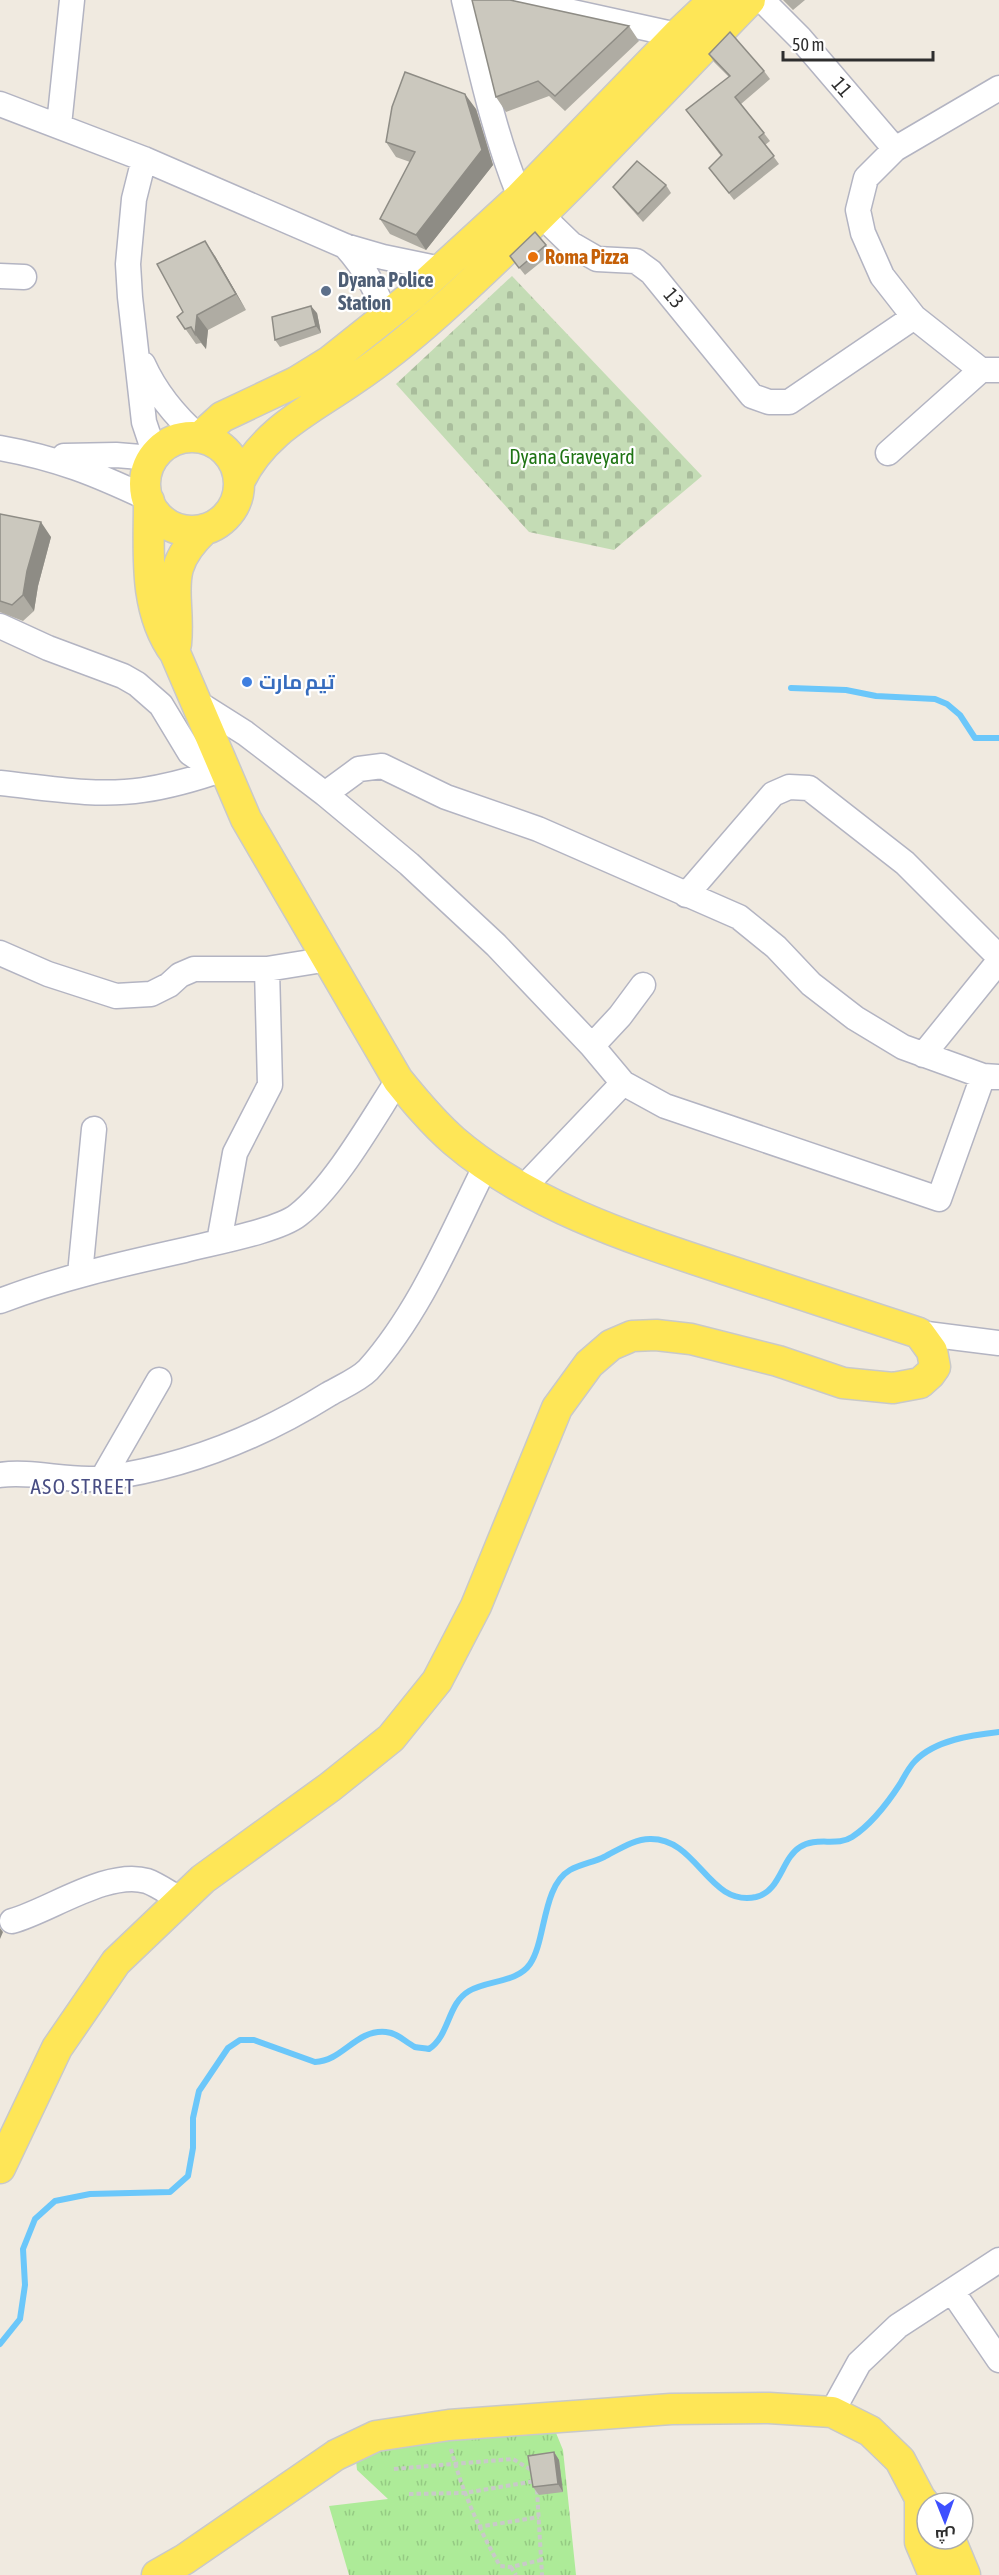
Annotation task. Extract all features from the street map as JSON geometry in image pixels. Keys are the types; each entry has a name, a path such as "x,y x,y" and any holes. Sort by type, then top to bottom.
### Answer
{"main road":[{"path":"239,482 253,459 280,429 388,356 440,311 677,35 714,0"},
{"path":"200,437 222,417 296,382 330,361 386,319 441,269 530,206 750,0"},
{"path":"0,2168 57,2048 116,1962 180,1899 391,1738 437,1681 476,1606 557,1408 589,1364 611,1345 632,1336 656,1335 690,1339 778,1361 843,1383 893,1388 920,1383 934,1367 932,1351 919,1333 638,1241 580,1217 486,1165 453,1140 424,1112 398,1080 251,829 175,653 159,627 153,604 148,500 145,482 154,457 174,440 200,437 220,445 228,452 238,471 239,482 234,506 217,524 205,529 182,529 172,525 154,511 148,500"},
{"path":"175,653 176,573 186,549 205,529"},
{"path":"158,2575 336,2456 376,2436 449,2425 671,2409 769,2408 832,2412 870,2431 900,2460 917,2491"},
{"path":"924,2551 934,2575"},
{"path":"955,2551 965,2575"}],"street":[{"path":"59,125 72,0"},
{"path":"464,0 506,164 530,206"},
{"path":"518,0 677,35"},
{"name":"11","path":"762,0 800,38 895,148"},
{"path":"888,453 990,370 914,317 882,276 863,233 858,210 866,178 895,148 999,88"},
{"path":"0,104 144,159 345,246 383,257 441,269"},
{"path":"41,455 154,457 144,422 128,264 134,199 144,159"},
{"name":"13","path":"530,206 571,244 597,258 636,261 651,272 752,396 768,402 789,402 914,317"},
{"path":"345,246 372,283 386,319"},
{"path":"0,276 24,277"},
{"path":"138,350 161,398 181,421 200,437"},
{"path":"0,447 41,455 85,469 148,500"},
{"path":"0,626 48,648 123,675 161,705 190,753 202,761 223,765"},
{"path":"196,702 244,734 325,794 409,864 496,945 592,1046 623,1083 666,1106 685,1113 939,1199 991,1077 903,1047 855,1018 812,984 776,947 739,917 538,829 446,797 382,766 359,769 325,794"},
{"path":"0,783 88,792 116,792 169,785 223,765"},
{"path":"686,895 773,794 789,787 809,788 905,863 999,957"},
{"path":"0,953 48,974 116,996 151,994 169,985 180,975 194,969 267,969 329,959"},
{"path":"923,1055 999,961"},
{"path":"219,1242 236,1153 270,1085 267,969"},
{"path":"592,1046 620,1016 643,985"},
{"path":"0,1301 80,1274 219,1242 268,1228 296,1217 318,1196 359,1142 398,1080"},
{"path":"524,1187 623,1083"},
{"path":"80,1274 94,1130"},
{"path":"0,1474 102,1479 175,1465 239,1442 308,1407 366,1373 397,1334 435,1269 486,1165"},
{"path":"919,1333 999,1343"},
{"path":"102,1479 159,1380"},
{"path":"12,1921 72,1894 124,1879 147,1881 180,1899"},
{"path":"832,2412 859,2363 898,2326 999,2260"},
{"path":"952,2290 999,2360"}],"path":[{"path":"449,2440 464,2493 478,2527 500,2566 512,2567 541,2560"},
{"path":"394,2469 455,2466 513,2459 535,2472 540,2517 542,2575"},
{"path":"409,2494 464,2493 536,2481"},
{"path":"478,2527 540,2517"},
{"path":"512,2567 516,2575"}],"green space":[{"name":"Dyana Graveyard","path":"512,276 702,476 614,550 529,532 396,384"},
{"path":"554,2428 563,2450 576,2575 349,2575 329,2506 388,2499 357,2470 355,2451"}],"building":[{"path":"472,0 510,0 629,26 555,96 538,81 496,97"},
{"path":"730,32 764,71 735,97 764,133 759,137 774,156 729,193 709,168 722,155 686,110 730,76 709,54"},
{"path":"405,72 465,94 482,150 416,235 380,219 415,152 386,142 392,107"},
{"path":"637,161 666,185 638,214 613,187"},
{"path":"535,232 546,245 519,268 510,256"},
{"path":"205,241 236,294 197,315 195,334 191,327 185,329 177,317 183,312 157,264"},
{"path":"311,306 316,326 275,340 272,317"},
{"path":"0,514 41,522 27,571 23,595 12,605 0,601"},
{"path":"554,2452 558,2484 533,2487 528,2456"}],"waterway":[{"path":"791,688 846,690 876,696 935,699 947,704 960,715 975,738 999,738"},
{"path":"0,2344 20,2319 25,2285 23,2249 35,2219 55,2201 90,2194 170,2192 188,2176 193,2148 193,2118 199,2091 228,2048 240,2040 254,2040 315,2062 334,2056 366,2035 375,2032 390,2033 415,2047 429,2049 441,2036 456,2004 469,1991 518,1975 530,1964 539,1942 554,1888 570,1870 600,1859 632,1843 650,1839 666,1842 680,1849 726,1892 740,1897 756,1897 771,1888 789,1859 800,1847 813,1842 846,1840 866,1826 890,1799 913,1763 923,1754 943,1743 999,1732"}],"place":[{"name":"Roma Pizza","path":"533,257"},
{"name":"Dyana Police Station","path":"326,291"},
{"name":"تیم مارت","path":"247,682"}],"district":[{"name":"ASO STREET","path":"83,1487"}]}
